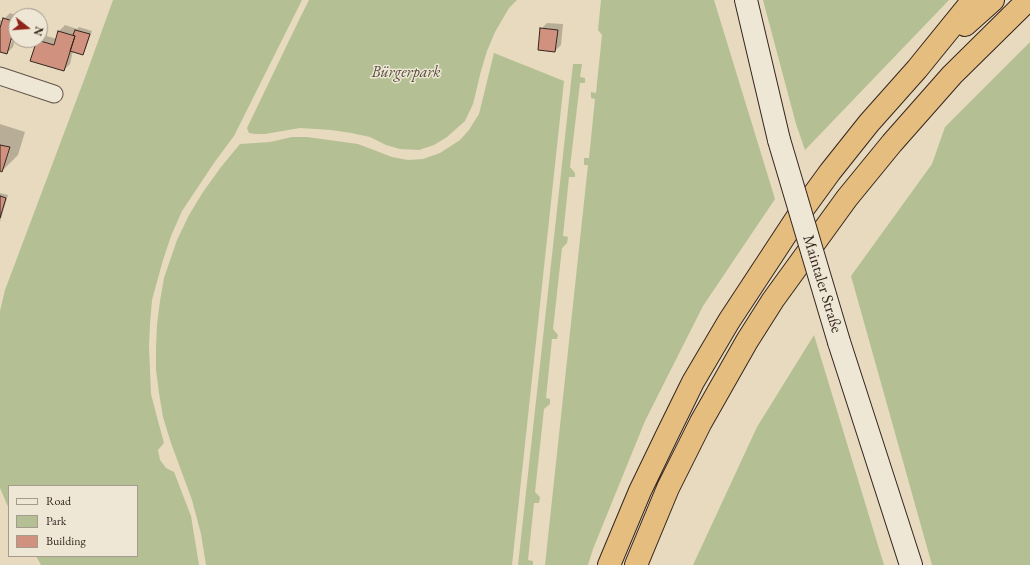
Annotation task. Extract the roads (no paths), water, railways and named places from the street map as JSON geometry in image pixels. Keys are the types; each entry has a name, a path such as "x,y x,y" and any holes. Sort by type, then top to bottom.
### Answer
{"highway":[{"path":"609,565 640,491 663,442 693,382 729,321 798,216 830,172 869,123 917,69 973,0"},
{"path":"917,69 993,0"},
{"path":"636,565 668,488 701,422 773,300 847,198 892,143 952,75 1028,0"}],"main road":[{"name":"Maintaler Straße","path":"746,0 779,140 839,342 911,565"}],"street":[{"path":"0,76 54,94"}],"park label":[{"name":"Bürgerpark","path":"406,73"}]}
